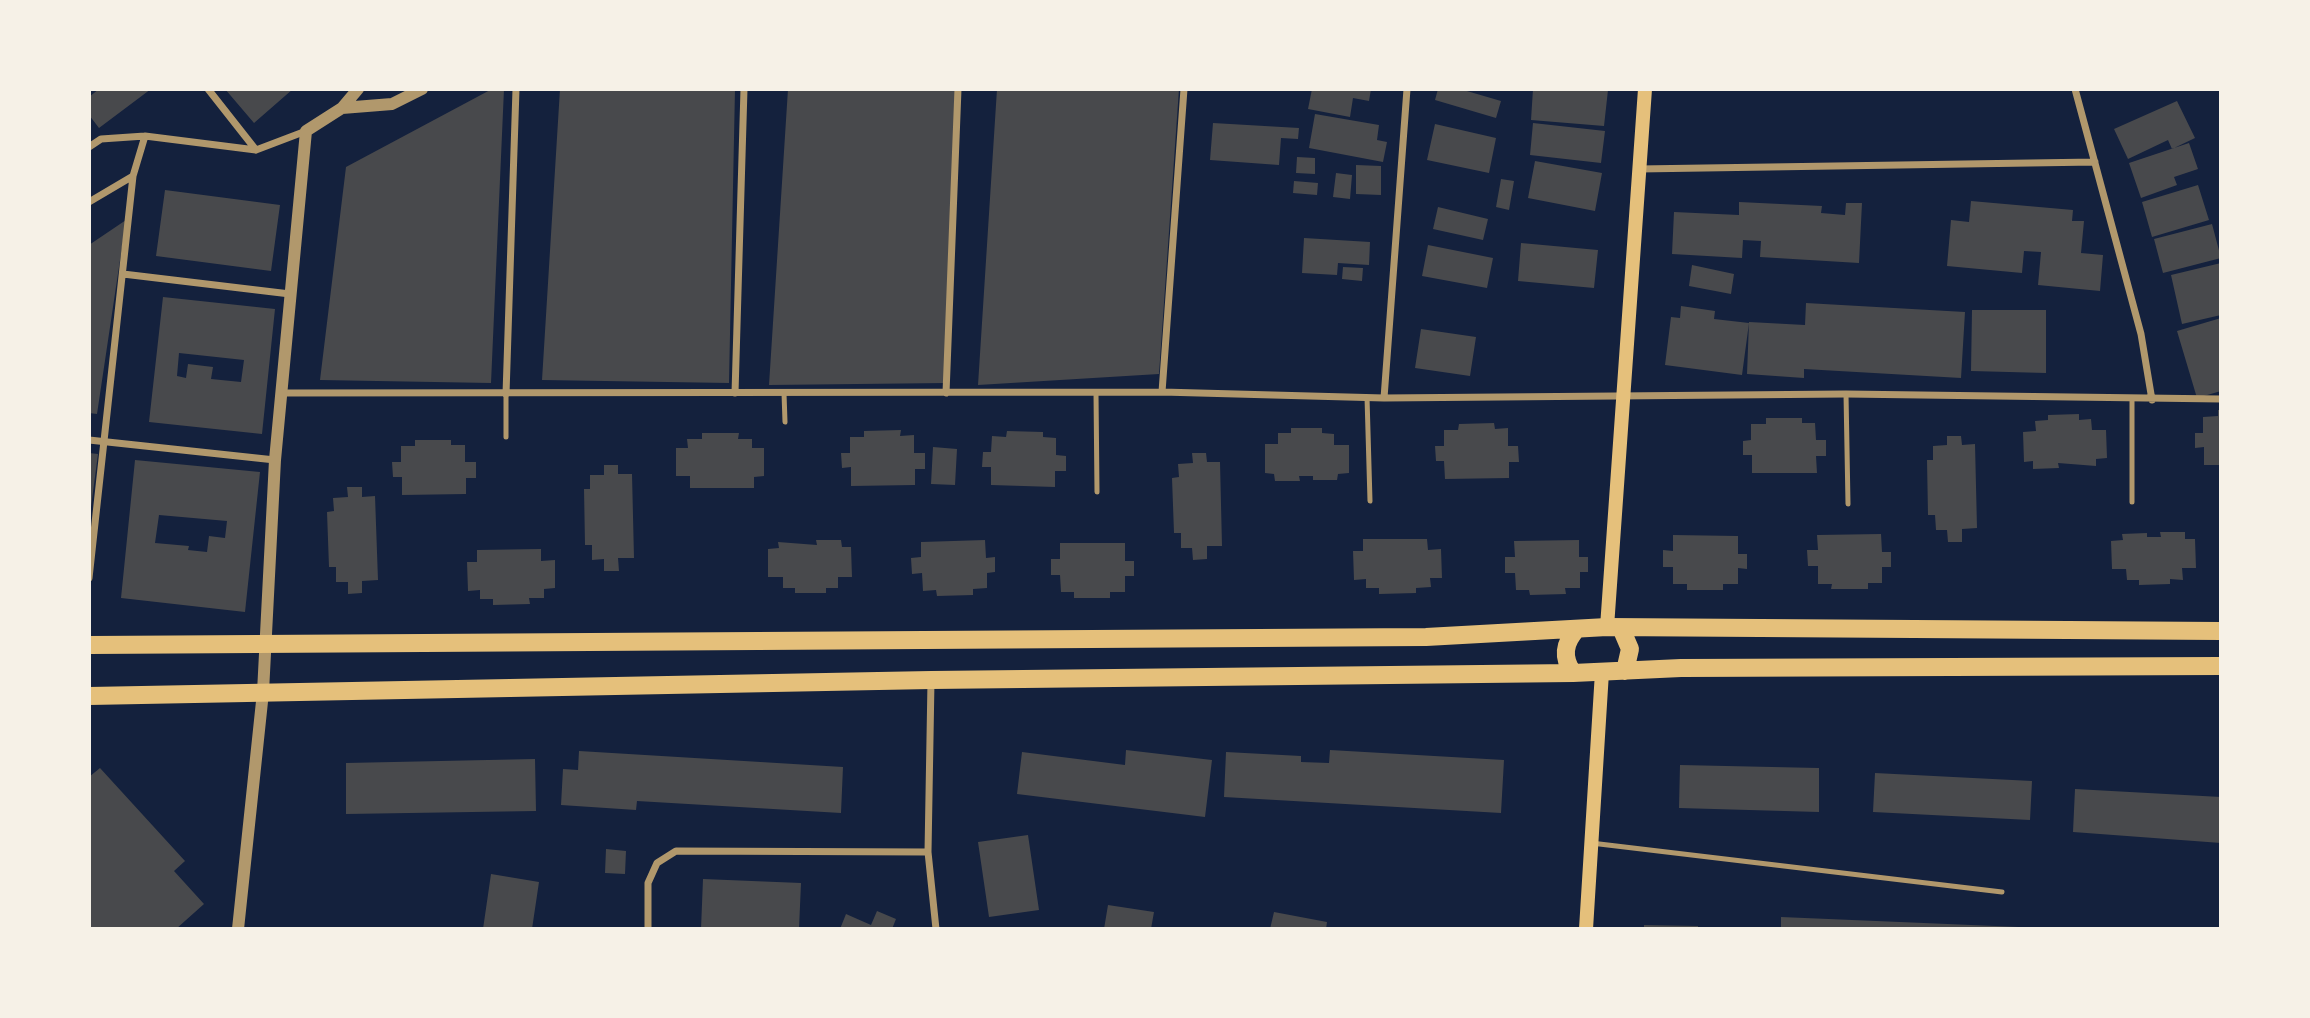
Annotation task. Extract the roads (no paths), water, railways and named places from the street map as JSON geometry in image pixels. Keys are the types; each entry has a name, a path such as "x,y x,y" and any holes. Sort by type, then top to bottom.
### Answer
{"main road":[{"path":"1625,671 1630,649 1614,627 1624,394 1645,89"},
{"path":"89,645 1426,638 1614,627 2221,631"},
{"path":"1573,673 1568,665 1566,645 1577,629"},
{"path":"89,696 931,680 1573,673 1695,668 2221,666"},
{"path":"1586,929 1602,672"}],"street":[{"path":"208,89 256,150"},
{"path":"89,147 101,139 145,136 256,150 306,131 342,108 358,89"},
{"path":"342,108 392,104 422,89"},
{"path":"506,394 516,89"},
{"path":"735,393 744,89"},
{"path":"946,393 958,89"},
{"path":"1162,392 1184,89"},
{"path":"1384,398 1407,89"},
{"path":"2075,89 2141,334 2152,400"},
{"path":"238,929 263,692 275,460 306,131"},
{"path":"89,578 133,176 145,136"},
{"path":"1639,169 2095,162"},
{"path":"89,202 133,176"},
{"path":"123,274 290,294"},
{"path":"282,393 1162,392 1384,398 1846,394 2132,400 2221,399"},
{"path":"89,440 275,460"},
{"path":"931,680 928,852 936,929"},
{"path":"648,929 648,883 657,863 676,851 928,852"}],"lane":[{"path":"784,393 785,422"},
{"path":"1096,393 1097,492"},
{"path":"506,394 506,437"},
{"path":"1846,394 1848,504"},
{"path":"1367,397 1370,501"},
{"path":"2132,400 2132,502"},
{"path":"1591,843 2001,892"}]}
